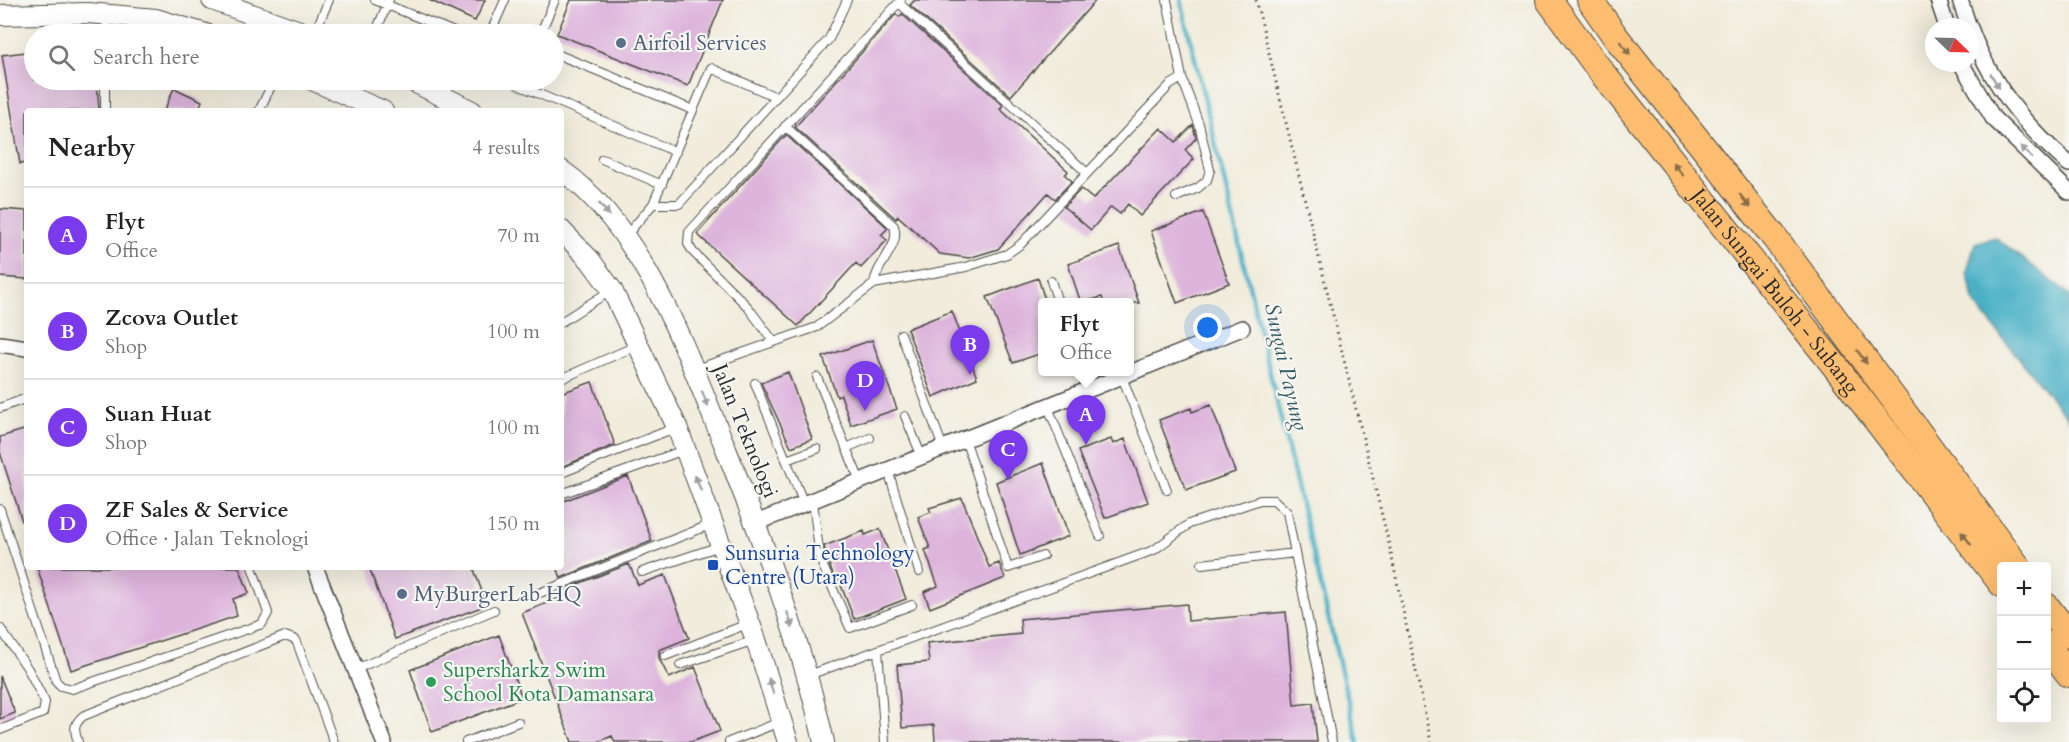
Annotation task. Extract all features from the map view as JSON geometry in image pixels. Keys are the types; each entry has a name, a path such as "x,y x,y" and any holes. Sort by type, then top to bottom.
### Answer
{"highway":[{"name":"Jalan Sungai Buloh - Subang","path":"1549,0 1599,69 1835,366 1997,579"},
{"name":"Jalan Sungai Buloh - Subang","path":"1590,0 1615,36 1775,238 2013,562"},
{"path":"2051,612 2069,635"},
{"path":"2051,651 2069,674"}],"street":[{"path":"212,0 280,24"},
{"path":"1938,0 1944,18"},
{"path":"1960,0 1966,18"},
{"path":"0,15 107,14 156,19 173,24"},
{"path":"1979,53 2013,110 2069,164"},
{"path":"1965,72 1993,118 2069,192"},
{"path":"333,90 371,108"},
{"path":"430,90 466,108"},
{"name":"Jalan Teknologi","path":"564,173 602,205 625,237 678,333 756,523 809,675 824,742"},
{"path":"564,233 590,260 612,290 677,427 753,631 788,742"},
{"path":"1134,372 1242,328"},
{"path":"0,344 24,348"},
{"path":"756,523 1122,377"},
{"path":"320,570 384,742"}],"lane":[{"path":"318,24 329,0"},
{"path":"375,0 388,3 436,24"},
{"path":"494,24 505,0"},
{"path":"544,24 555,0"},
{"path":"653,204 679,204 829,39 847,0"},
{"path":"1167,0 1182,78 1199,124 1210,170 1207,180 1198,188 1176,197"},
{"path":"774,342 747,306 693,252 687,237 693,226 900,2 1086,172"},
{"path":"379,24 388,3"},
{"path":"106,24 107,14"},
{"path":"564,57 693,110"},
{"path":"625,237 653,204 711,68 776,97"},
{"path":"694,369 817,327 873,284 966,267 1007,254 1021,244 1086,172 1170,85 1182,78"},
{"path":"105,90 105,108"},
{"path":"260,108 269,90"},
{"path":"530,90 676,152"},
{"path":"785,126 894,226 897,235 895,242 877,270 873,284"},
{"path":"602,159 662,185"},
{"path":"1051,281 1056,298"},
{"path":"564,320 612,290"},
{"path":"901,334 944,448"},
{"path":"564,378 640,345"},
{"path":"1082,376 1088,390"},
{"path":"817,377 860,481"},
{"path":"1122,377 1167,490"},
{"path":"755,383 786,460 808,502 820,559 850,628 912,605"},
{"path":"0,408 24,399"},
{"path":"1048,406 1100,536"},
{"path":"905,416 922,457"},
{"path":"564,472 677,427"},
{"path":"846,448 870,438"},
{"path":"965,439 1008,568 1044,556"},
{"path":"786,460 817,449"},
{"path":"564,493 686,450"},
{"path":"888,470 920,572"},
{"path":"809,675 1154,550 1189,524 1260,500 1274,500 1287,512 1332,742"},
{"path":"0,509 56,681 61,686 72,689 262,624 268,613 253,570"},
{"path":"532,596 713,523"},
{"path":"642,572 722,545"},
{"path":"1202,564 1295,553"},
{"path":"356,669 494,610"},
{"path":"0,628 28,669 45,702 43,713 0,730"},
{"path":"665,656 753,631"},
{"path":"680,665 753,631"},
{"path":"78,742 74,731 76,722 83,716 285,636 296,640 334,742"},
{"path":"878,650 885,742"},
{"path":"466,742 518,722"},
{"path":"729,742 782,722"}],"path":[{"path":"1256,0 1389,544 1431,742"}],"water":[{"path":"1995,237 2069,294 2069,420 1975,304 1967,272 1975,243"}],"building":[{"path":"429,0 485,0 475,21"},
{"path":"571,0 723,0 688,86 564,37 564,24 561,24"},
{"path":"915,0 1096,0 1011,96 910,5"},
{"path":"896,14 899,17 902,14 1003,105 1000,109 1068,171 1065,175 1072,181 1055,199 1048,193 998,249 969,258 940,254 898,216 896,219 795,127"},
{"path":"24,52 24,90 98,90 99,108 24,108 24,163 20,164 2,55"},
{"path":"173,90 178,90 202,101 199,108 165,108"},
{"path":"1193,125 1196,138 1185,150 1194,159 1140,216 1128,204 1120,214 1111,207 1091,230 1064,207 1081,189 1093,199 1161,128 1176,142"},
{"path":"786,135 888,228 881,235 887,240 861,268 856,263 798,326 697,234"},
{"path":"0,209 24,211 24,279 0,277"},
{"path":"1203,212 1229,283 1177,303 1151,231"},
{"path":"1119,246 1139,303 1134,303 1134,298 1079,298 1068,264"},
{"path":"1038,278 1044,298 1038,298 1038,354 1013,363 987,297"},
{"path":"952,311 977,378 933,397 907,329"},
{"path":"872,340 897,409 851,425 841,395 837,397 823,357"},
{"path":"788,372 812,439 791,447 761,383"},
{"path":"592,382 615,445 564,466 564,392"},
{"path":"1211,405 1235,472 1186,490 1159,420 1191,408 1192,412"},
{"path":"24,430 24,527 0,452 0,437"},
{"path":"1111,439 1113,444 1125,439 1148,502 1105,518 1078,451"},
{"path":"1043,463 1069,536 1020,555 996,482"},
{"path":"628,476 652,541 561,578 558,570 564,570 564,501"},
{"path":"962,498 989,567 999,563 1005,578 930,608 924,592 938,586 925,550 930,548 918,517 931,512 929,508"},
{"path":"880,529 906,599 854,619 837,575 834,576 831,570 824,546 864,531 865,535"},
{"path":"629,564 638,585 665,575 689,638 659,650 659,658 669,678 695,667 720,731 691,742 615,742 612,736 598,742 572,742 522,613 567,595 565,589"},
{"path":"38,570 240,570 249,593 233,599 237,616 71,670"},
{"path":"370,570 474,570 487,605 395,639"},
{"path":"1187,604 1188,621 1286,612 1294,705 1313,703 1317,742 935,742 934,725 902,728 897,665 929,662 927,643 1021,634 1020,619"},
{"path":"499,635 522,698 432,732 410,670"},
{"path":"0,676 15,713 0,719"}],"waterway":[{"name":"Sungai Payung","path":"1181,0 1358,742"}],"place":[{"name":"Airfoil Services","path":"621,43"},
{"name":"Zcova Outlet","path":"970,375"},
{"name":"ZF Sales & Service","path":"865,411"},
{"name":"Flyt","path":"1086,445"},
{"name":"Suan Huat","path":"1008,480"},
{"name":"Sunsuria Technology Centre (Utara)","path":"713,565"},
{"name":"MyBurgerLab HQ","path":"402,594"},
{"name":"Supersharkz Swim School Kota Damansara","path":"431,682"}]}
